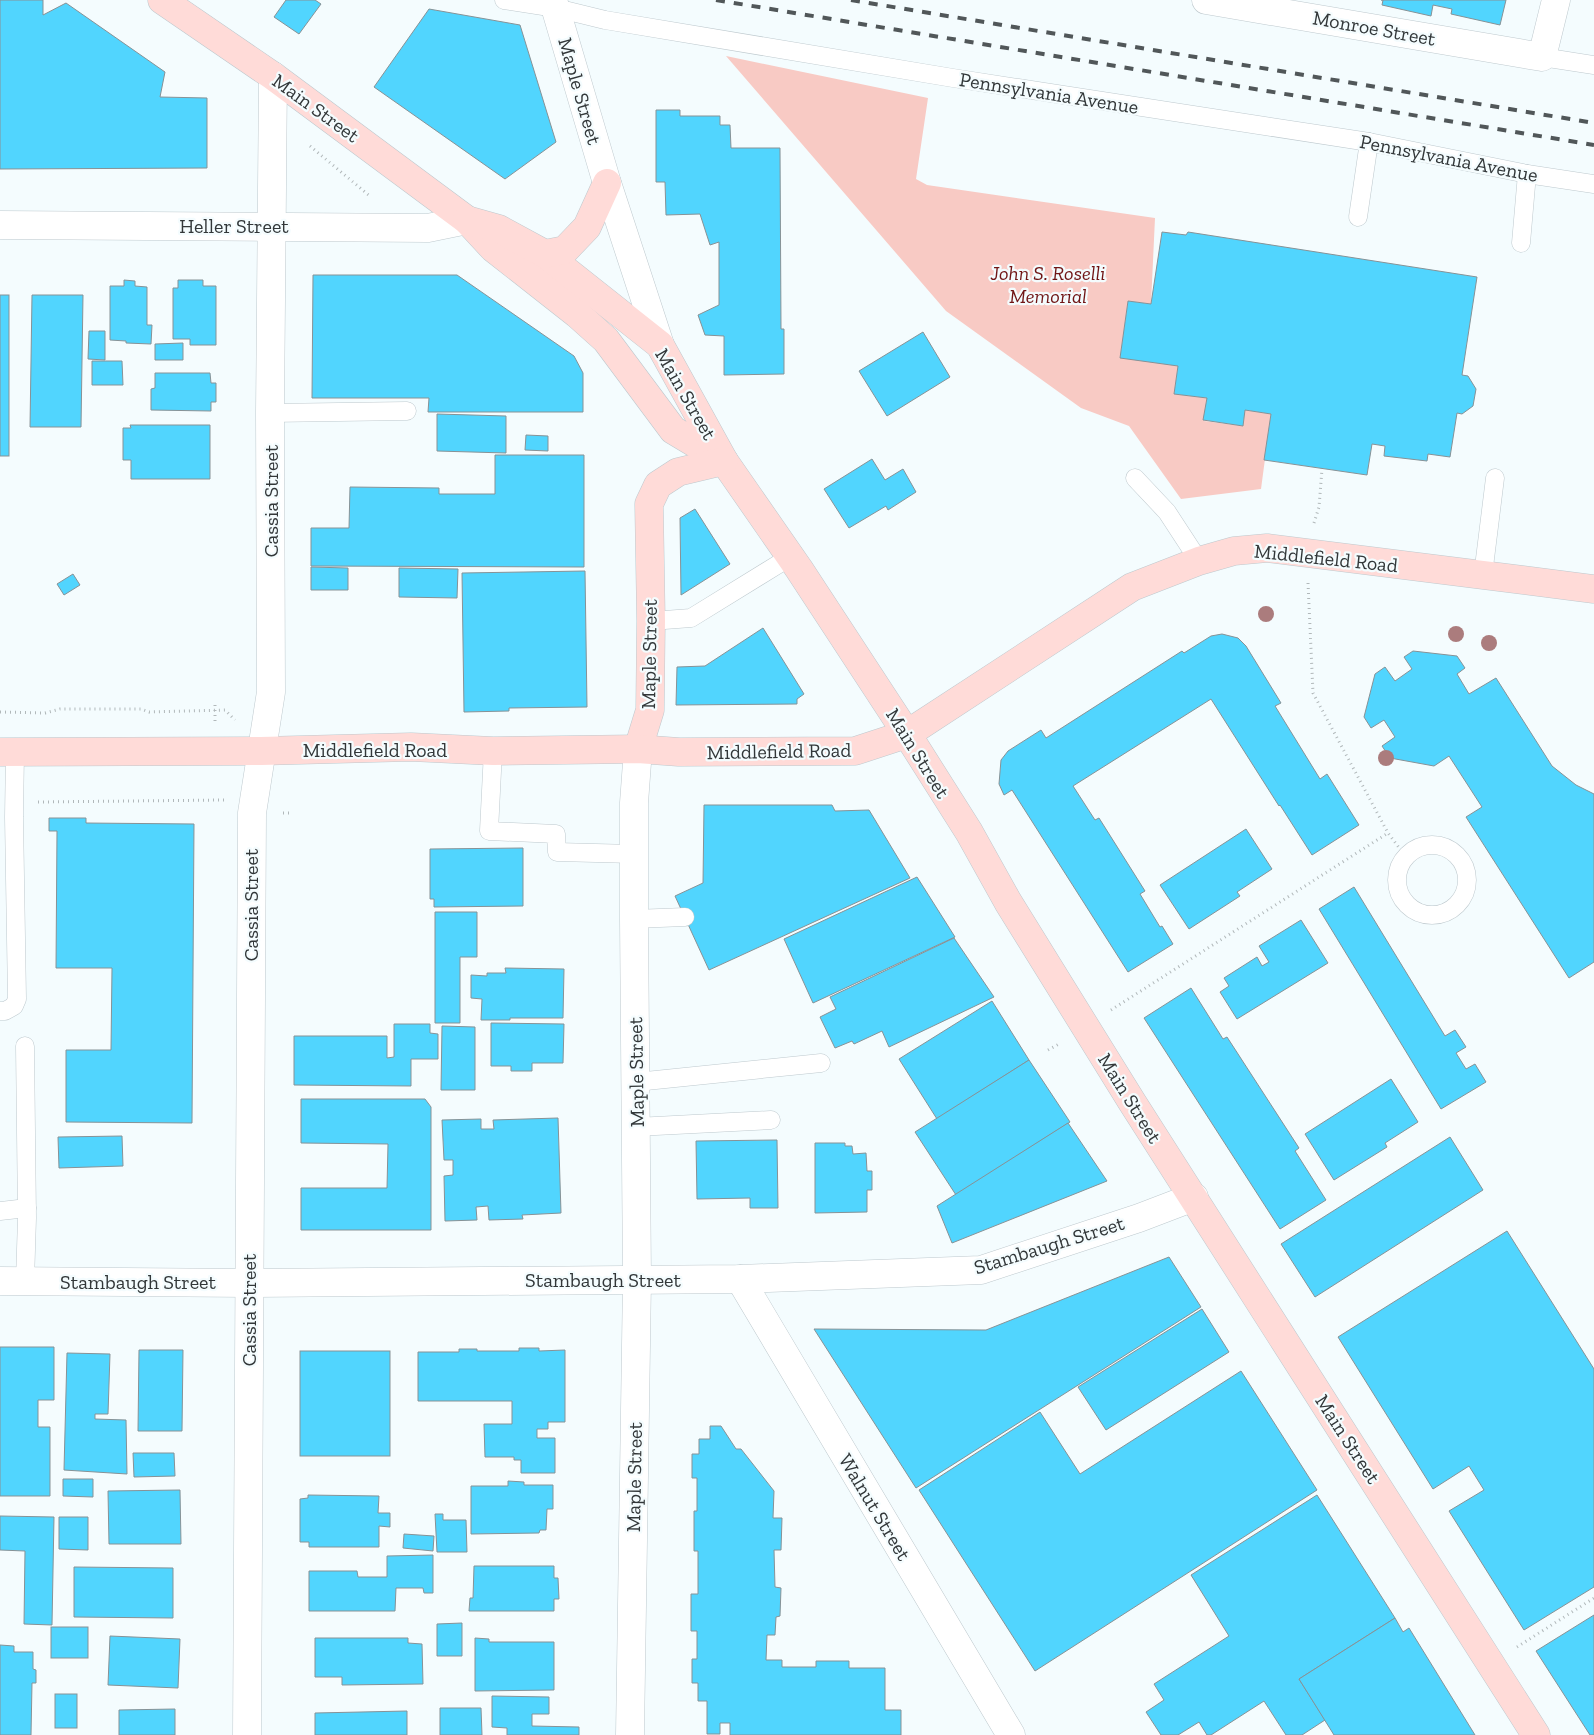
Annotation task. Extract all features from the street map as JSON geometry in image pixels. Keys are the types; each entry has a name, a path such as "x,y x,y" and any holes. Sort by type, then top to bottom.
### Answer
{"street":[{"name":"Main Street","path":"162,0 273,76 467,220 493,248 577,314 606,340 673,430 724,461"},
{"name":"Monroe Street","path":"1206,0 1542,57"},
{"path":"1542,57 1556,0"},
{"name":"Maple Street","path":"554,4 607,183 660,345"},
{"name":"Cassia Street","path":"247,1735 252,813 271,692 270,413 273,76"},
{"path":"545,254 565,250 586,227 607,183"},
{"name":"Main Street","path":"467,220 499,229 545,254 660,345 724,461 790,556 907,734 969,832 1008,902 1536,1735"},
{"name":"Heller Street","path":"0,225 428,228 467,220"},
{"name":"Maple Street","path":"630,1735 638,1280 634,803 638,749 650,710 649,504 658,485 678,472 724,461"},
{"name":"Middlefield Road","path":"8,752 261,751 411,747 493,751 638,749 679,752 855,751 907,734 1132,587 1199,561 1234,551 1267,548 1594,590"},
{"name":"Stambaugh Street","path":"13,1281 249,1283 740,1279 981,1270 1139,1218 1194,1197"},
{"name":"Walnut Street","path":"740,1279 1011,1735"}],"lane":[{"name":"Pennsylvania Avenue","path":"504,0 554,4 605,20 953,78 1369,142 1527,174 1594,184"},
{"path":"1542,57 1594,65"},
{"path":"1358,217 1369,142"},
{"path":"1521,243 1527,174"},
{"path":"270,413 407,412"},
{"path":"1134,478 1167,512 1199,561"},
{"path":"1483,575 1495,478"},
{"path":"651,621 691,618 790,556"},
{"path":"493,751 489,831 556,834 557,852 634,854"},
{"path":"0,1011 5,1011 14,1006 17,999 7,828 14,802 8,752"},
{"path":"634,919 685,917"},
{"path":"13,1281 27,1208 25,1046"},
{"path":"636,1082 821,1063"},
{"path":"636,1126 771,1120"},
{"path":"0,1212 27,1208"}],"path":[{"path":"310,146 371,197"},
{"path":"1314,526 1319,507 1322,469"},
{"path":"1308,579 1312,693 1388,833 1406,857"},
{"path":"215,702 215,724"},
{"path":"0,712 45,713 60,709 141,709 149,712 225,710 261,751"},
{"path":"14,802 229,800"},
{"path":"1111,1010 1388,833"},
{"path":"1048,1050 1059,1044"},
{"path":"1490,1664 1594,1598"}],"green space":[{"name":"John S. Roselli Memorial","path":"726,56 928,98 916,179 927,185 1155,218 1151,304 1128,301 1120,357 1178,366 1174,394 1207,398 1204,421 1243,426 1245,410 1271,414 1261,489 1181,499 1129,426 1081,408 946,311"}],"building":[{"path":"0,0 43,0 43,15 66,3 165,72 160,97 207,98 207,168 0,169"},
{"path":"286,0 315,0 321,4 299,34 274,17"},
{"path":"1383,0 1506,0 1500,25 1451,14 1452,9 1433,5 1431,16 1382,5"},
{"path":"429,9 520,25 556,142 505,179 374,87"},
{"path":"656,110 680,110 680,116 720,116 720,125 730,125 731,148 780,148 781,329 784,329 784,374 724,375 724,336 705,335 698,315 719,305 719,242 710,245 700,214 666,215 665,182 656,182"},
{"path":"1162,232 1186,235 1188,232 1477,277 1462,375 1468,376 1476,389 1473,406 1462,414 1457,413 1450,457 1428,454 1427,461 1384,456 1385,446 1372,444 1367,475 1264,460 1271,414 1245,410 1243,426 1203,420 1207,398 1174,394 1178,366 1120,358 1128,301 1151,304"},
{"path":"313,275 457,275 574,356 583,373 583,412 428,412 429,398 312,398"},
{"path":"124,280 135,281 135,286 147,287 147,325 152,325 151,344 110,340 110,286 124,286"},
{"path":"178,280 203,280 203,286 216,286 216,345 190,345 190,339 173,339 173,288 178,288"},
{"path":"0,295 9,295 9,456 0,456"},
{"path":"32,295 83,295 81,427 30,427"},
{"path":"89,331 105,331 105,360 88,359"},
{"path":"923,332 950,377 887,416 859,371"},
{"path":"183,343 183,360 155,360 155,344"},
{"path":"92,361 122,361 123,385 92,385"},
{"path":"155,373 210,373 211,383 216,383 216,402 211,402 211,411 151,410 151,389 155,388"},
{"path":"437,414 506,416 506,453 437,451"},
{"path":"130,425 210,425 210,479 131,479 131,460 123,460 123,428 131,428"},
{"path":"526,435 548,436 548,451 525,450"},
{"path":"495,455 584,455 584,567 311,566 311,528 349,528 350,487 439,488 439,494 495,494"},
{"path":"872,459 885,480 903,469 916,492 888,510 886,506 849,528 824,489"},
{"path":"695,509 730,564 681,595 680,518"},
{"path":"311,567 348,568 348,590 311,590"},
{"path":"399,568 458,569 457,598 399,597"},
{"path":"585,571 587,707 509,708 509,711 464,712 462,573"},
{"path":"73,574 80,585 64,595 57,584"},
{"path":"763,628 804,694 797,699 797,704 676,705 677,667 705,666"},
{"path":"1222,634 1238,638 1246,646 1281,703 1275,706 1320,779 1327,774 1359,825 1312,855 1211,699 1073,786 1095,820 1099,818 1145,891 1140,894 1173,944 1128,972 1012,790 1004,795 999,784 1001,760 1008,751 1041,730 1046,738 1182,651 1184,653 1211,636"},
{"path":"1413,651 1457,656 1465,668 1457,674 1469,694 1496,678 1552,766 1576,785 1594,794 1594,962 1569,978 1466,817 1482,807 1449,756 1434,766 1390,758 1382,746 1395,737 1384,720 1371,728 1364,717 1375,674 1385,667 1395,681 1412,669 1404,657"},
{"path":"704,805 832,805 835,811 869,810 910,878 709,970 675,896 703,883"},
{"path":"49,818 86,818 86,823 194,824 192,1123 66,1122 66,1050 111,1050 112,968 56,968 57,831 49,831"},
{"path":"1246,829 1272,869 1237,892 1240,896 1189,929 1160,885"},
{"path":"523,848 523,906 434,907 434,899 430,899 430,849"},
{"path":"917,877 955,937 813,1003 784,939"},
{"path":"1354,887 1445,1036 1455,1030 1466,1047 1456,1053 1466,1069 1475,1064 1486,1082 1441,1109 1319,909"},
{"path":"435,912 477,912 477,957 460,957 460,1023 435,1023"},
{"path":"1301,920 1328,963 1237,1019 1220,992 1229,986 1224,978 1257,957 1262,966 1269,962 1259,946"},
{"path":"954,938 994,997 889,1047 882,1031 854,1044 852,1041 835,1048 820,1017 836,1009 830,997"},
{"path":"505,968 564,969 563,1018 481,1020 482,999 471,998 471,975 487,976 487,973 506,973"},
{"path":"1191,988 1223,1039 1227,1037 1299,1148 1295,1151 1326,1200 1280,1229 1144,1018"},
{"path":"992,1001 1029,1060 937,1119 899,1059"},
{"path":"491,1023 564,1024 563,1063 532,1063 532,1071 511,1071 511,1066 491,1066"},
{"path":"394,1024 430,1024 430,1033 438,1034 438,1059 411,1059 411,1086 294,1085 294,1036 387,1036 387,1058 394,1057"},
{"path":"442,1026 475,1027 475,1090 441,1090"},
{"path":"1029,1060 1070,1122 956,1195 915,1132"},
{"path":"1391,1079 1418,1122 1385,1143 1387,1147 1334,1180 1305,1134"},
{"path":"301,1099 425,1099 431,1107 431,1230 301,1230 301,1188 387,1188 388,1144 301,1143"},
{"path":"558,1118 561,1213 522,1215 523,1219 489,1220 488,1206 476,1207 477,1220 445,1221 444,1176 453,1175 453,1160 444,1160 442,1120 481,1119 481,1129 494,1129 493,1120"},
{"path":"1068,1123 1107,1181 952,1243 937,1206"},
{"path":"122,1136 123,1166 59,1168 58,1137"},
{"path":"1450,1137 1483,1190 1315,1297 1281,1244"},
{"path":"777,1140 778,1208 750,1208 750,1198 697,1199 696,1141"},
{"path":"815,1143 845,1143 845,1146 852,1146 853,1154 866,1153 867,1171 872,1171 872,1190 867,1190 867,1212 815,1213"},
{"path":"1507,1231 1594,1369 1594,1587 1524,1630 1449,1511 1484,1490 1469,1466 1433,1489 1338,1337"},
{"path":"1169,1257 1201,1307 916,1488 814,1329 986,1330"},
{"path":"1202,1309 1229,1352 1106,1430 1078,1387"},
{"path":"0,1347 54,1347 54,1400 38,1400 38,1427 50,1427 50,1496 0,1496"},
{"path":"519,1348 539,1348 539,1351 565,1350 565,1422 548,1422 548,1429 537,1429 537,1438 555,1438 555,1473 521,1473 521,1460 514,1460 514,1457 485,1457 484,1424 512,1424 512,1401 418,1401 418,1352 459,1352 459,1349 519,1351"},
{"path":"139,1350 183,1350 182,1431 138,1431"},
{"path":"300,1351 390,1351 390,1456 300,1456"},
{"path":"67,1353 110,1354 108,1414 95,1414 95,1419 126,1420 127,1474 64,1470"},
{"path":"1241,1371 1317,1490 1035,1671 919,1490 1040,1412 1080,1474"},
{"path":"710,1426 721,1426 736,1449 741,1449 774,1491 773,1518 782,1518 781,1550 774,1550 775,1587 781,1588 780,1616 776,1617 775,1635 767,1635 766,1660 782,1660 782,1667 816,1667 816,1661 849,1661 849,1668 885,1668 885,1710 901,1710 901,1735 730,1735 730,1723 720,1723 720,1734 707,1734 707,1701 698,1701 698,1683 692,1683 692,1659 697,1659 697,1631 691,1631 691,1594 698,1594 698,1551 694,1551 694,1511 697,1511 697,1478 692,1478 692,1454 699,1454 699,1439 710,1439"},
{"path":"133,1453 174,1453 175,1476 134,1477"},
{"path":"63,1479 93,1479 93,1497 63,1496"},
{"path":"508,1481 524,1482 524,1485 553,1485 553,1509 547,1509 546,1530 540,1530 539,1533 471,1534 471,1486 508,1486"},
{"path":"180,1490 181,1544 109,1544 108,1491"},
{"path":"308,1495 379,1496 378,1513 390,1513 390,1527 379,1526 379,1547 309,1547 309,1542 300,1542 300,1499 308,1498"},
{"path":"1317,1495 1395,1618 1299,1679 1325,1720 1302,1735 1286,1735 1264,1701 1211,1735 1207,1735 1199,1722 1178,1735 1161,1735 1146,1712 1164,1700 1154,1684 1229,1636 1191,1575"},
{"path":"435,1514 443,1514 443,1520 466,1520 467,1552 437,1552"},
{"path":"0,1516 54,1517 52,1625 24,1624 25,1551 0,1550"},
{"path":"59,1517 88,1517 88,1550 59,1549"},
{"path":"404,1534 434,1536 433,1551 403,1548"},
{"path":"433,1555 433,1593 424,1593 423,1588 396,1588 395,1611 309,1611 309,1571 357,1571 358,1577 387,1577 387,1556"},
{"path":"474,1566 554,1566 554,1578 558,1578 559,1599 554,1599 554,1611 469,1611 470,1598 473,1598"},
{"path":"74,1567 173,1568 173,1618 74,1617"},
{"path":"1594,1615 1594,1735 1590,1735 1536,1651"},
{"path":"1395,1618 1403,1632 1409,1628 1475,1735 1334,1735 1299,1679"},
{"path":"462,1623 462,1656 437,1656 437,1624"},
{"path":"51,1627 88,1627 88,1658 51,1658"},
{"path":"110,1636 180,1639 178,1688 108,1685"},
{"path":"315,1638 408,1638 408,1643 422,1644 423,1684 342,1685 342,1677 315,1677"},
{"path":"475,1638 489,1639 489,1642 554,1642 554,1690 475,1691"},
{"path":"0,1645 14,1646 14,1652 33,1652 33,1669 36,1670 36,1683 32,1683 31,1735 0,1735"},
{"path":"55,1694 77,1694 77,1728 55,1728"},
{"path":"492,1696 549,1697 549,1714 532,1714 532,1726 579,1727 579,1735 507,1735 507,1728 492,1727"},
{"path":"440,1708 481,1708 482,1735 440,1735"},
{"path":"175,1709 175,1735 119,1735 119,1710"},
{"path":"407,1711 407,1735 315,1735 315,1713"}],"railway":[{"path":"716,0 1594,145"},
{"path":"851,0 1594,123"}]}
